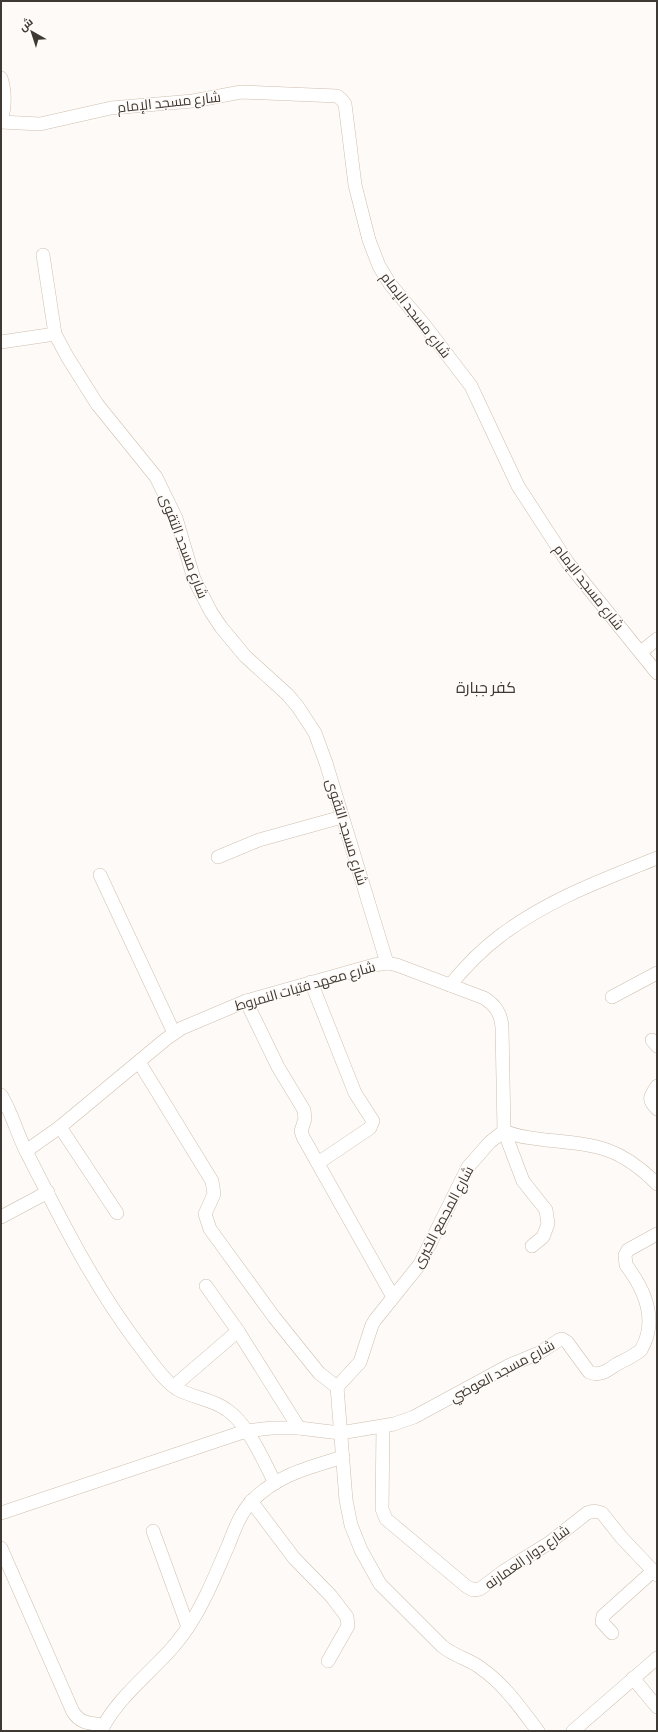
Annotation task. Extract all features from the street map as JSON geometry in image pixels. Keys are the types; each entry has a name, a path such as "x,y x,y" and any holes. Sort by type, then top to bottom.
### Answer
{"street":[{"path":"1,78 4,108 1,122"},
{"name":"شارع مسجد الإمام","path":"1,122 24,125 40,124 111,108 193,102 241,92 337,96 342,99 345,104 357,192 370,240 379,266 390,284 426,327 471,386 518,486 556,546 657,673"},
{"name":"شارع مسجد التقوى","path":"44,255 55,334 71,364 97,404 156,477 176,518 194,579 210,612 245,656 288,695 308,720 321,748 387,963"},
{"path":"1,342 55,334"},
{"path":"641,652 657,639"},
{"path":"218,856 259,840 342,817"},
{"path":"450,985 474,958 526,917 554,901 584,887 657,858"},
{"path":"100,875 174,1033"},
{"name":"شارع معهد فتيات النمروط","path":"26,1151 60,1127 174,1033 246,1000 374,964 397,964 484,998 491,1002 497,1009 501,1018 504,1131 523,1181 546,1210 548,1224 542,1237 532,1246"},
{"path":"612,997 657,973"},
{"path":"311,982 355,1093 373,1121 370,1128 318,1163"},
{"path":"246,1000 278,1067 304,1110 305,1119 301,1131 393,1296"},
{"path":"139,1062 212,1181 214,1194 204,1214 210,1229 274,1317 319,1372 337,1387 346,1500 351,1525 361,1550 380,1584 442,1646 452,1654 472,1662 488,1673 508,1693 538,1731"},
{"path":"657,1086 650,1098 650,1101 657,1109"},
{"path":"1,1095 8,1107 26,1151 81,1256 110,1303 141,1347 174,1386 228,1410 246,1431 275,1482"},
{"path":"60,1127 117,1213"},
{"path":"504,1131 518,1136 589,1145 616,1153 629,1159 657,1184"},
{"name":"شارع المجمع الخيرى","path":"337,1387 360,1362 372,1325 393,1296 420,1264 468,1168 490,1142 504,1131"},
{"path":"1,1217 48,1192"},
{"name":"شارع مسجد العوضي","path":"1,1513 246,1431 272,1428 299,1428 340,1433 383,1427 414,1417 510,1365 538,1353 562,1339 567,1342 589,1372 594,1374 604,1372 640,1351 648,1342 653,1332 656,1323 655,1308 649,1295 626,1265 625,1255 628,1250 657,1234"},
{"path":"206,1286 238,1332 299,1428"},
{"path":"174,1386 238,1332"},
{"name":"شارع دوار العمارنه","path":"383,1427 382,1509 386,1519 466,1586 473,1590 480,1589 504,1571 549,1543 587,1513 594,1511 602,1513 621,1538 655,1573"},
{"path":"1,1548 73,1712 78,1719 83,1722 102,1728 124,1699 170,1652 188,1628 211,1585 240,1517 251,1501 275,1482 287,1475 343,1457"},
{"path":"251,1501 294,1558 331,1596 347,1617 348,1626 328,1661"},
{"path":"153,1531 188,1628"},
{"path":"612,1633 602,1622 603,1616 655,1573"},
{"path":"572,1731 657,1658"},
{"path":"633,1678 657,1707"}],"district":[{"name":"كفر جبارة","path":"486,687"}]}
